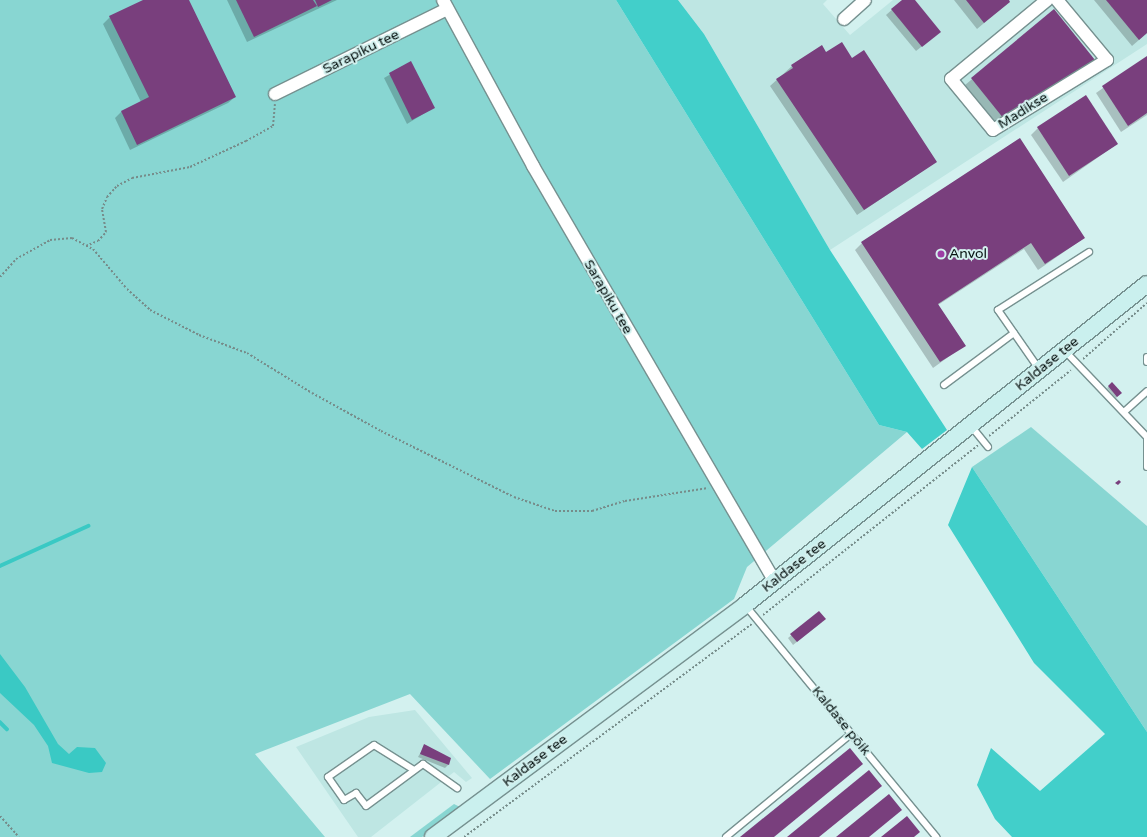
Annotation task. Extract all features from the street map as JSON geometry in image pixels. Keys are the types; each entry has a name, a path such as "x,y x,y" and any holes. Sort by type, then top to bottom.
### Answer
{"street":[{"path":"844,18 865,0"},
{"name":"Madikse","path":"1047,0 951,79 993,130 1107,60 1057,0"},
{"name":"Sarapiku tee","path":"275,94 445,5 533,166 775,582"},
{"name":"Kaldase tee","path":"433,837 775,582 1147,284"}],"lane":[{"path":"1040,370 998,310 1089,252"},
{"path":"944,385 1014,334"},
{"path":"1064,350 1147,437 1147,467"},
{"path":"1124,412 1147,391"},
{"path":"971,426 984,440 988,447"},
{"name":"Kaldase põik","path":"745,605 936,837"},
{"path":"726,837 851,734"},
{"path":"414,770 374,745 328,777 344,800 356,793 366,806 423,764 457,788"}],"path":[{"path":"86,246 98,241 106,232 102,209 107,197 117,186 132,178 190,168 273,126 275,94"},
{"path":"0,277 16,258 50,240 72,238 93,249 127,289 150,310 199,335 246,353 312,393 381,431 514,497 555,512 592,511 626,501 719,487"},
{"path":"464,837 758,620 1078,364 1147,303"},
{"path":"0,816 19,837"}],"shaded area":[{"path":"0,0 616,0 879,425 907,432 747,567 734,599 490,779 410,694 255,754 325,837 0,837"},
{"path":"616,0 678,0 704,34 830,250 947,430 922,449 907,432 879,425"},
{"path":"678,0 827,0 823,4 850,35 893,0 1147,0 1147,44 830,250 704,34"},
{"path":"1031,427 1147,526 1147,732 972,467"},
{"path":"972,467 1147,732 1147,837 1012,837 995,819 977,785 991,748 1040,791 1105,734 1034,663 948,525"},
{"path":"0,654 25,687 58,744 69,754 77,747 95,748 106,763 102,772 89,773 52,763 48,746 34,725 0,693"},
{"path":"415,710 472,778 466,782 454,772 371,837 358,837 296,747 369,717"},
{"path":"454,804 460,807 455,813 422,837 410,837"}],"building":[{"path":"143,0 189,0 236,97 137,145 121,111 149,97 109,16"},
{"path":"236,0 313,0 317,6 254,37"},
{"path":"315,0 332,0 318,7"},
{"path":"902,0 915,0 941,32 922,47 891,9"},
{"path":"966,0 1009,0 1010,2 984,23"},
{"path":"1106,0 1147,0 1147,33 1139,40"},
{"path":"1054,9 1095,60 1004,119 971,78"},
{"path":"842,42 852,58 864,50 937,162 864,210 776,79 793,68 791,65 822,45 826,52"},
{"path":"1147,56 1147,113 1128,126 1102,86"},
{"path":"411,61 435,108 412,120 389,73"},
{"path":"1086,95 1118,144 1069,176 1037,127"},
{"name":"Anvol","path":"1020,138 1085,238 1045,264 1031,243 938,304 966,346 940,362 861,242"},
{"path":"1112,382 1122,393 1117,397 1108,386"},
{"path":"1119,480 1121,482 1118,485 1115,483"},
{"path":"819,611 826,619 797,642 790,634"},
{"path":"424,744 451,758 449,765 420,754"},
{"path":"850,748 863,764 774,837 740,837"},
{"path":"869,770 882,786 819,837 787,837"},
{"path":"889,794 902,810 869,837 836,837"},
{"path":"907,816 920,832 914,837 881,837"}],"waterway":[{"path":"0,566 88,526"},
{"path":"0,722 7,729"}],"place":[{"name":"Anvol","path":"941,254"}]}
